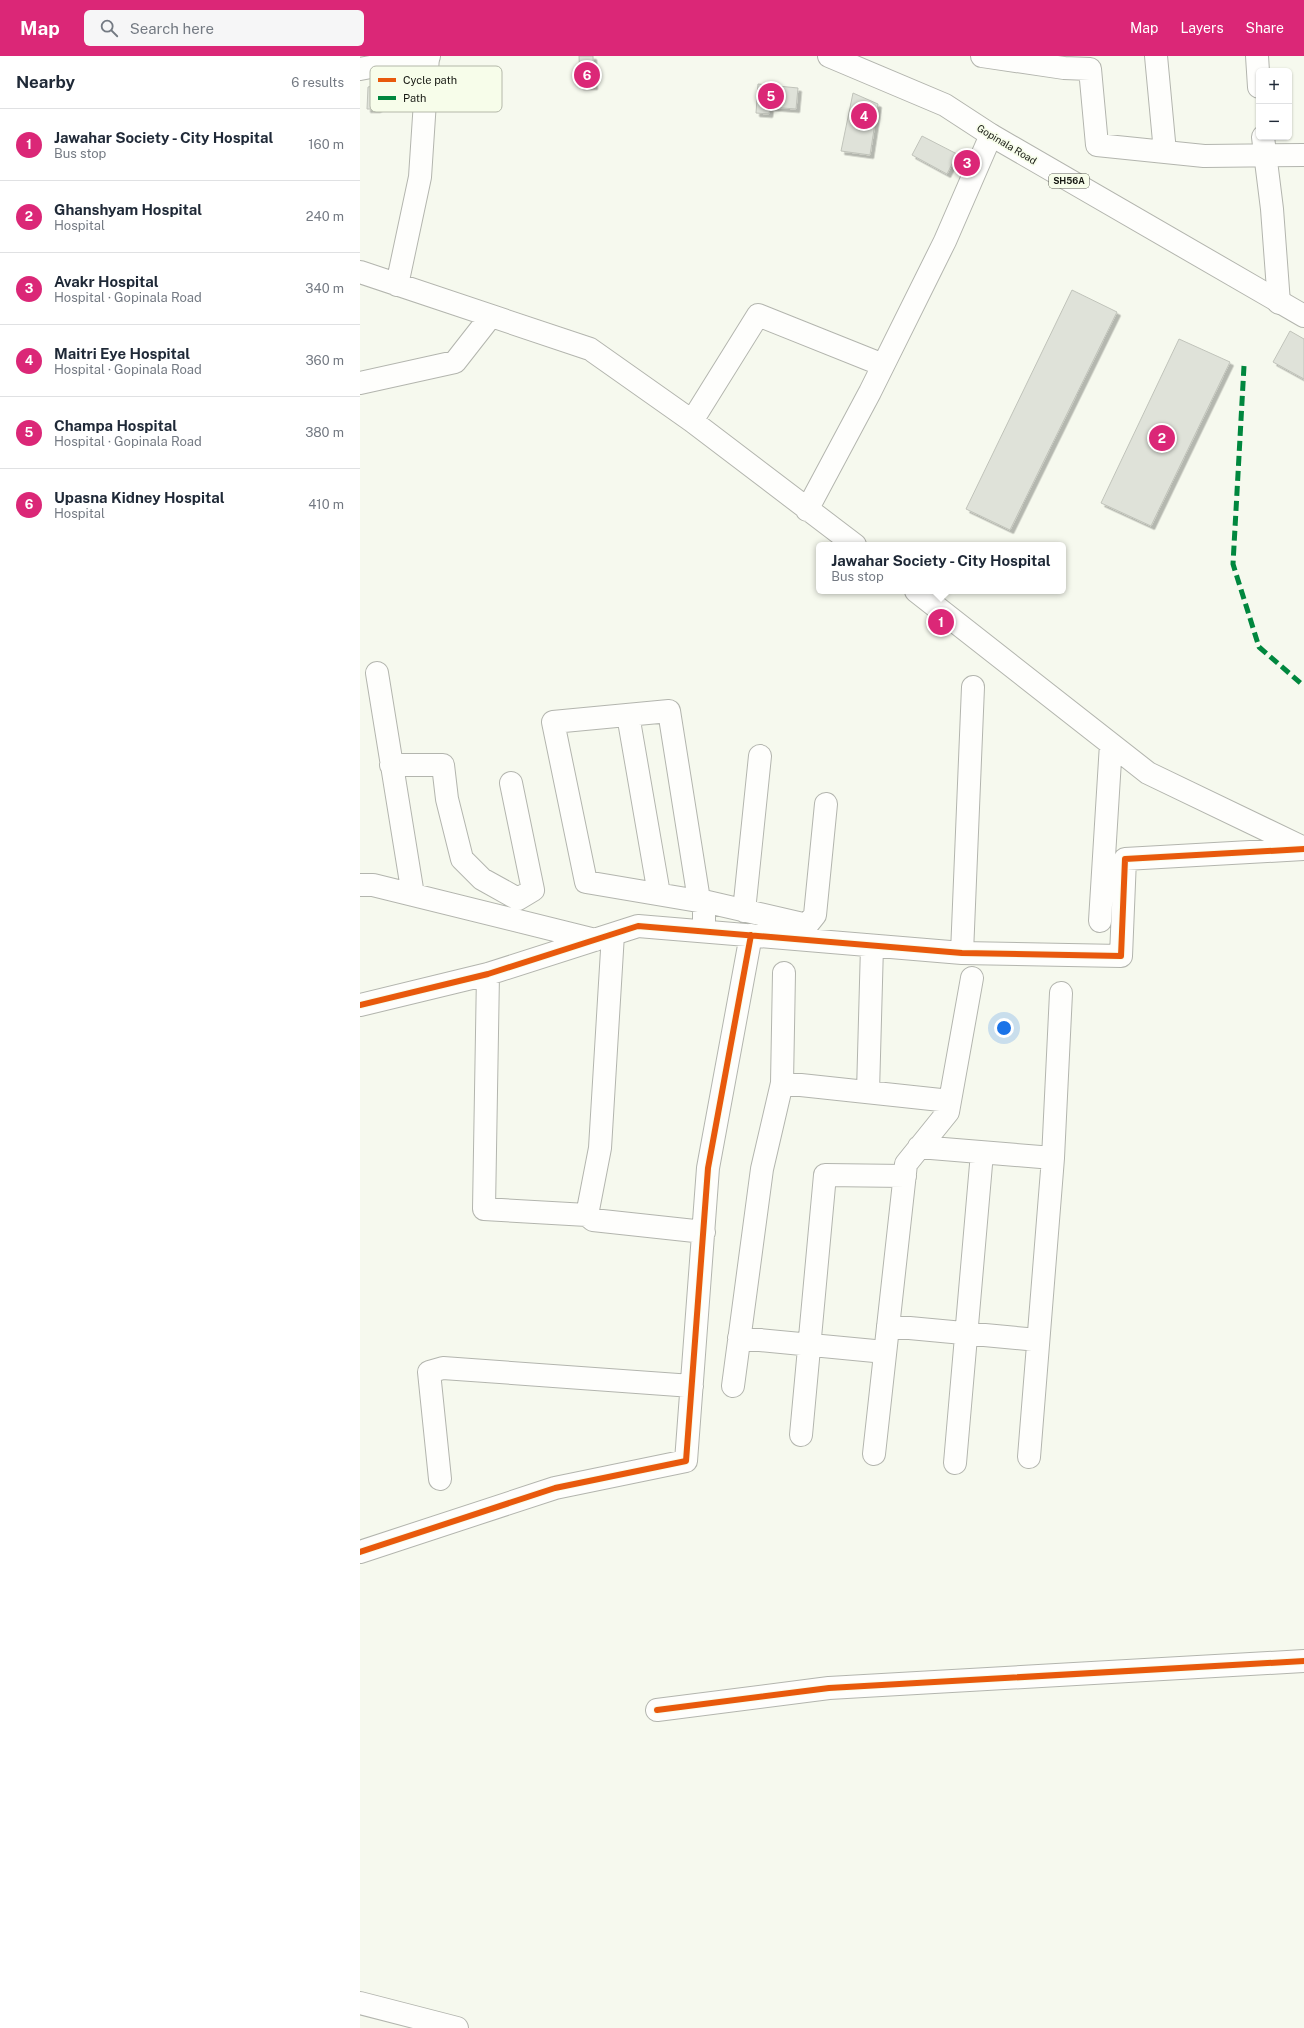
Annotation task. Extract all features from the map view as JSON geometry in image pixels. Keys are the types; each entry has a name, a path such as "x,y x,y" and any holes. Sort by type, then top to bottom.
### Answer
{"street":[{"path":"376,66 429,56 428,66"},
{"name":"Gopinala Road","path":"829,56 945,105 991,135 1279,303 1304,316"},
{"path":"982,56 1064,62 1090,70 1097,145 1204,156 1263,146 1304,155"},
{"path":"1156,56 1165,152"},
{"path":"1257,56 1258,68"},
{"path":"360,69 370,67"},
{"path":"397,285 420,177 425,112"},
{"path":"807,510 884,365 945,241 991,135"},
{"path":"1263,146 1272,209 1279,303"},
{"path":"360,272 590,349 692,421 851,542"},
{"path":"692,421 758,315 884,365"},
{"path":"360,383 455,362 491,316"},
{"path":"920,594 1148,773 1304,849"},
{"path":"377,673 413,895"},
{"path":"962,953 973,687"},
{"path":"704,902 700,900 669,711 553,722 586,882 704,902 807,925 815,915 826,804"},
{"path":"628,715 659,894"},
{"path":"1100,921 1111,744"},
{"path":"744,911 760,756"},
{"path":"391,765 443,765 447,799 462,859 482,879 518,900 534,890 510,783"},
{"path":"360,1005 488,974 638,926 962,953 1121,956 1125,859 1304,849"},
{"path":"360,885 373,885 604,937"},
{"path":"704,902 704,931"},
{"path":"360,1552 555,1488 686,1461 708,1168 751,935"},
{"path":"587,1215 600,1148 604,937"},
{"path":"868,1092 872,946"},
{"path":"733,1386 762,1169 782,1083 784,973"},
{"path":"488,974 484,1209 587,1215 593,1220 704,1232"},
{"path":"874,1454 906,1164 948,1112 972,978"},
{"path":"1029,1457 1053,1158 1061,993"},
{"path":"782,1083 950,1101"},
{"path":"919,1148 1053,1158"},
{"path":"955,1463 982,1153"},
{"path":"801,1435 825,1175 905,1176"},
{"path":"888,1326 1038,1340"},
{"path":"739,1338 885,1352"},
{"path":"440,1479 429,1372 443,1368 692,1386"},
{"path":"657,1710 829,1688 1304,1661"},
{"path":"360,2003 457,2028"}],"building":[{"path":"579,56 593,56 594,86 580,86"},
{"path":"758,84 798,88 796,109 770,107 769,114 756,113"},
{"path":"368,87 370,87 370,109 367,109"},
{"path":"853,93 878,104 870,155 841,151"},
{"path":"922,136 957,154 947,174 912,155"},
{"path":"1072,290 1117,312 1010,530 966,509"},
{"path":"1290,331 1304,339 1304,379 1273,362"},
{"path":"1179,339 1230,362 1151,526 1101,503"}],"marked path":[{"path":"1244,366 1233,564 1259,647 1304,686"}],"cycle path":[{"path":"360,1005 488,974 638,926 962,953 1121,956 1125,859 1304,849"},
{"path":"360,1552 555,1488 686,1461 708,1168 751,935"},
{"path":"657,1710 829,1688 1304,1661"}],"place":[{"name":"Upasna Kidney Hospital","path":"587,75"},
{"name":"Champa Hospital","path":"771,96"},
{"name":"Maitri Eye Hospital","path":"864,116"},
{"name":"Avakr Hospital","path":"967,163"},
{"name":"Ghanshyam Hospital","path":"1162,438"},
{"name":"Jawahar Society - City Hospital","path":"941,622"}]}
